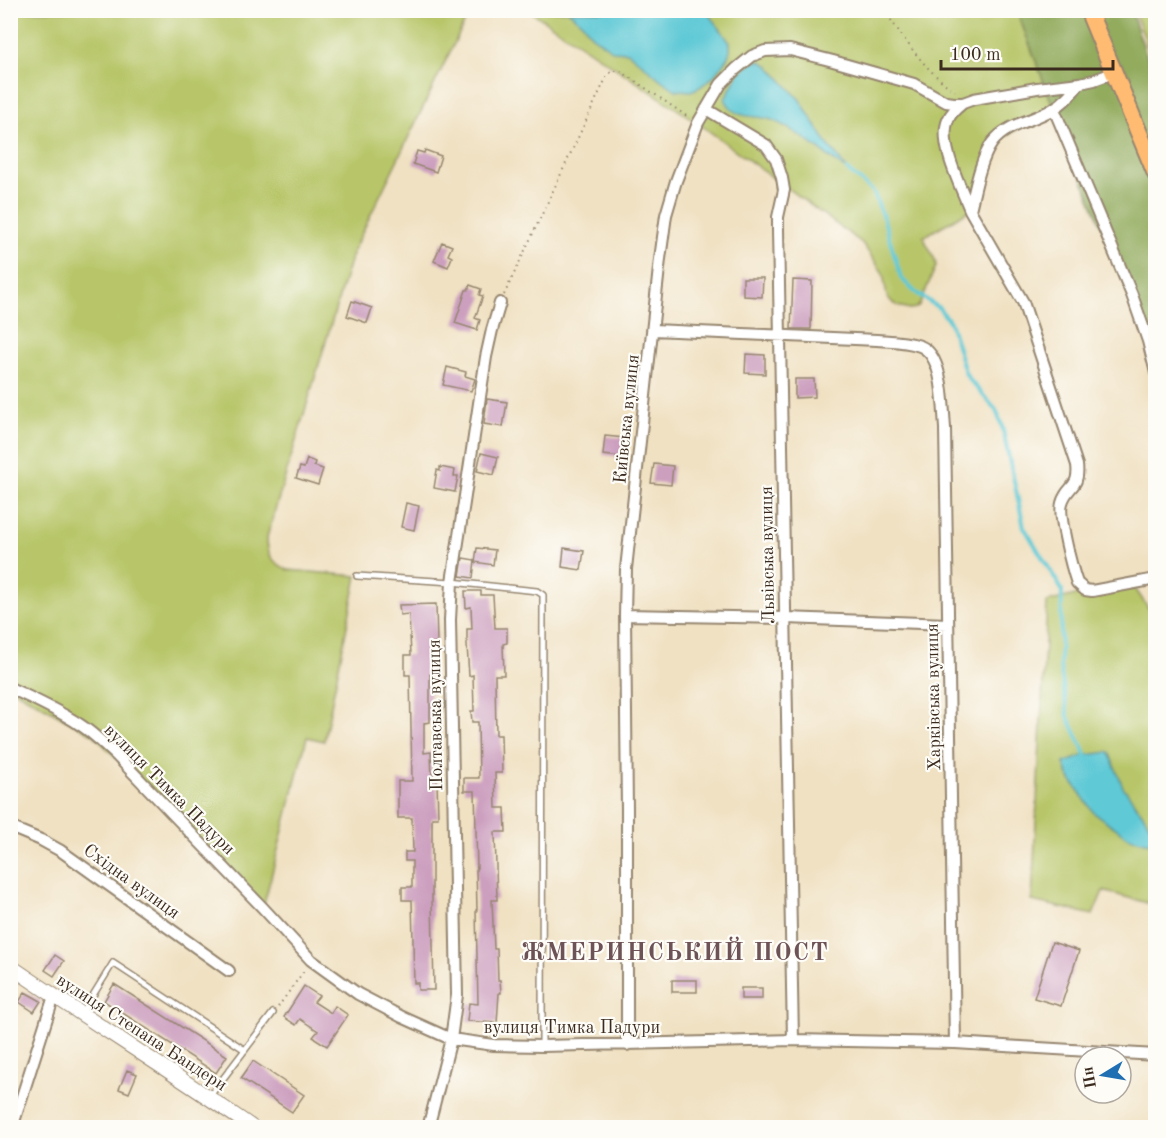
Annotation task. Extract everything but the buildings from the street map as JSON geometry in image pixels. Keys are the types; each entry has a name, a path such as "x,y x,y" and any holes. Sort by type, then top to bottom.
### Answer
{"main road":[{"path":"1088,10 1155,174"}],"street":[{"name":"Київська вулиця","path":"627,1045 626,569 660,259 666,215 676,181 698,123 721,84 752,56 765,51 790,50 887,75 914,84 946,102 963,103"},
{"path":"1113,73 1094,81 1037,88 963,103 952,112 948,119 945,139 970,210 1023,302 1077,465 1076,482 1063,499 1060,511 1077,583 1085,590 1092,591 1155,579"},
{"path":"970,210 983,161 992,144 1001,134 1011,128 1053,109 1080,83"},
{"name":"Львівська вулиця","path":"706,109 766,145 776,159 784,190 777,230 793,1040"},
{"path":"1053,109 1132,295 1148,341 1155,373"},
{"name":"Полтавська вулиця","path":"428,1128 451,1039 457,995 450,620 452,582 486,357 500,303"},
{"path":"653,330 779,336"},
{"name":"Харківська вулиця","path":"779,336 905,342 921,346 931,353 940,376 945,428 955,1043"},
{"path":"625,615 948,624"},
{"name":"вулиця Тимка Падури","path":"10,688 80,724 116,755 311,960 358,994 451,1039 486,1045 542,1046 793,1040 955,1043 1155,1055"},
{"name":"Східна вулиця","path":"10,827 62,851 230,972"},
{"name":"вулиця Степана Бандери","path":"10,966 253,1128"},
{"path":"12,1128 54,996"}],"lane":[{"path":"357,576 452,582 537,591 543,595 542,1046"},
{"path":"81,1014 113,963 245,1050"},
{"path":"209,1097 273,1013"}],"path":[{"path":"884,10 909,45 948,87 962,96 975,99"},
{"path":"500,303 608,75 619,70 698,123"},
{"path":"273,1013 311,960"}],"green space":[{"path":"11,11 470,11 353,251 267,537 268,549 272,558 288,570 357,576 324,741 307,737 263,908 94,735 11,688"},
{"path":"530,11 1017,11 1054,109 991,144 970,210 923,237 936,266 920,304 910,309 898,306 887,297 883,273 862,243 698,123"},
{"path":"1017,11 1131,11 1155,79 1155,373 1148,341"},
{"path":"1134,11 1155,11 1155,65"},
{"path":"1132,584 1155,618 1155,905 1103,891 1093,915 1032,901 1047,602"}],"water":[{"path":"568,11 706,11 730,43 730,50 728,57 714,76 700,87 691,91 676,90 628,52 613,51 591,35 583,24"},
{"path":"755,61 761,61 769,66 800,100 826,142 850,173 811,143 779,123 739,114 729,106 725,99 738,74"},
{"path":"1109,752 1123,787 1155,835 1154,844 1130,838 1094,813 1069,777 1064,763 1086,755"}],"waterway":[{"path":"847,170 873,191 901,278 915,292 939,308 950,322 968,378 996,410 1002,426 1024,527 1062,590 1060,666 1068,717 1087,757"}],"district":[{"name":"ЖМЕРИНСЬКИЙ ПОСТ","path":"675,952"}]}
